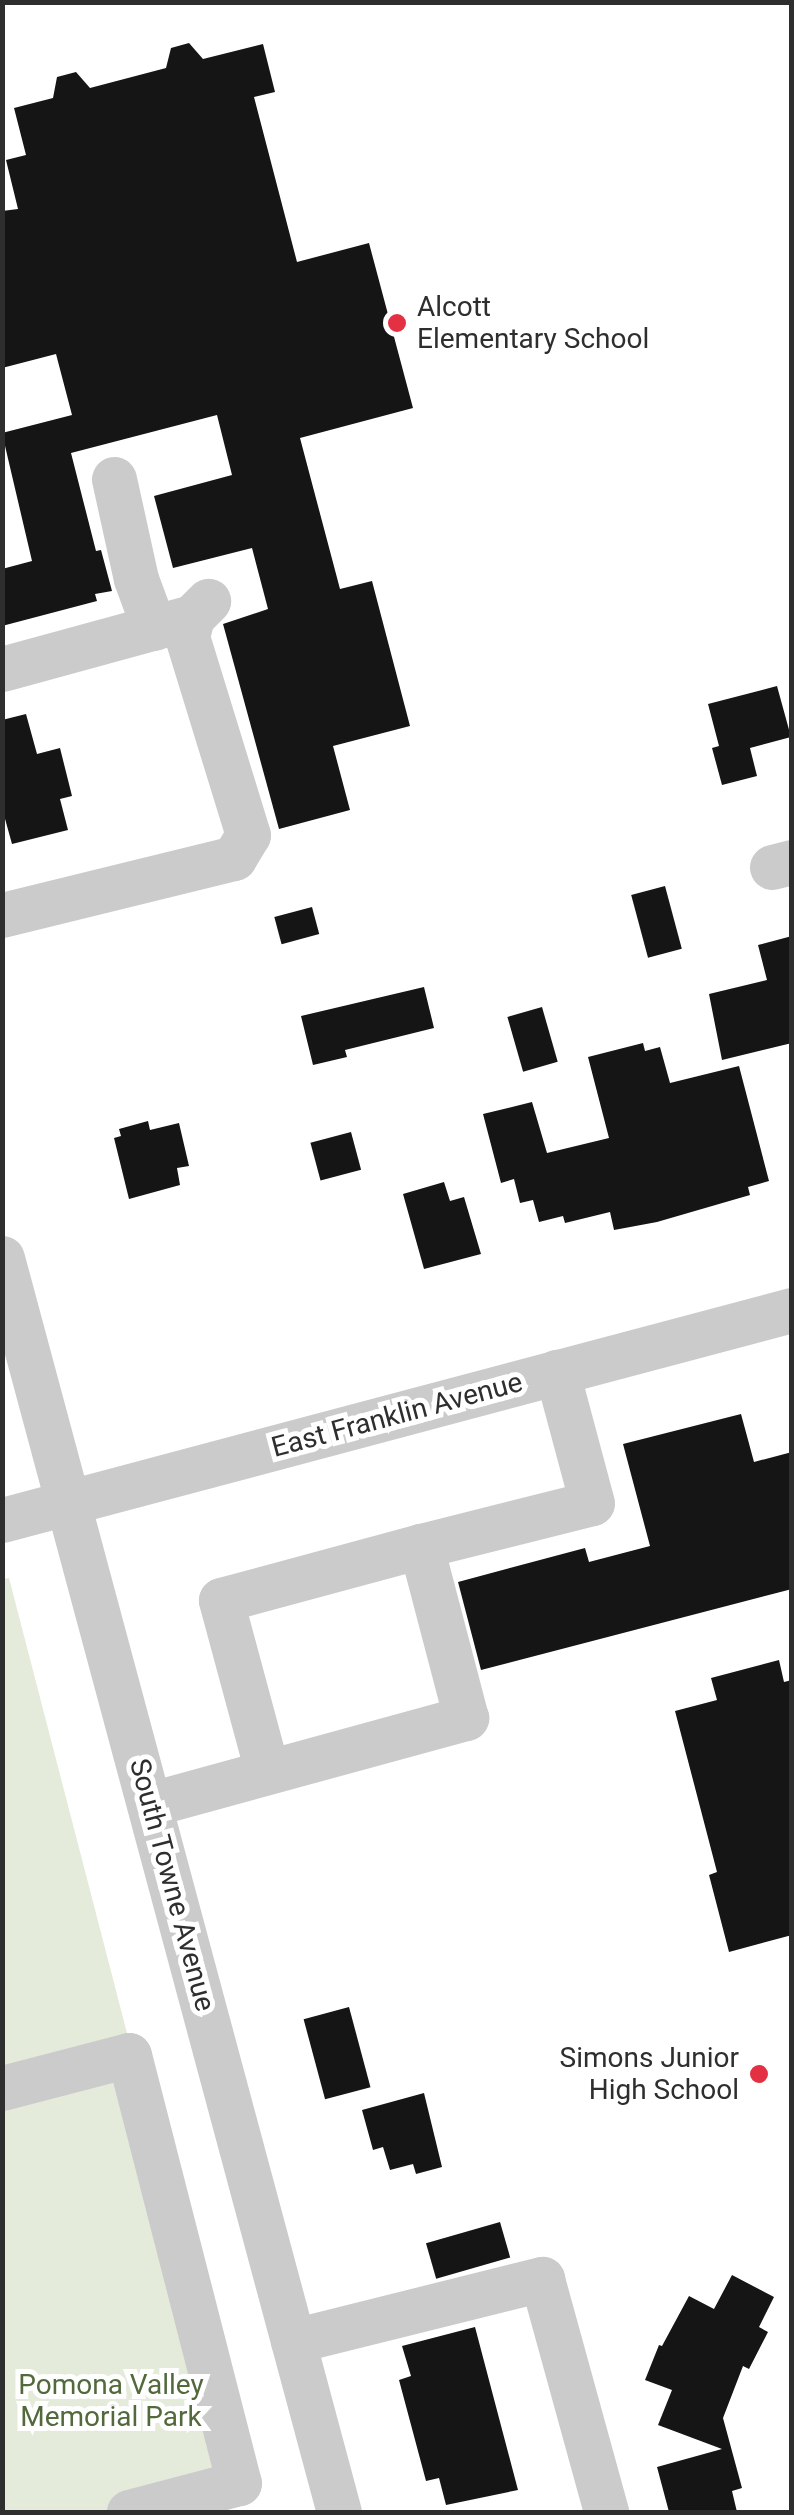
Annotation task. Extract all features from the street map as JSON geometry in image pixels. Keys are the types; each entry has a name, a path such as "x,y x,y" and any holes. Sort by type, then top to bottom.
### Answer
{"street":[{"path":"2,915 234,858 248,835 187,637 185,615 136,578 114,478"},
{"path":"2,669 185,615"},
{"name":"South Towne Avenue","path":"2,1258 71,1501 338,2512"},
{"name":"East Franklin Avenue","path":"2,1520 792,1310"},
{"path":"267,1771 221,1600 592,1503 558,1372"},
{"path":"151,1804 466,1718 421,1546"},
{"path":"2,2088 129,2055 239,2483 129,2512"},
{"path":"293,2341 542,2278 606,2512"}],"green space":[{"name":"Pomona Valley Memorial Park","path":"9,1578 245,2488 154,2512 3,2512 2,1579"}],"building":[{"path":"189,43 203,59 263,44 275,92 254,97 297,262 369,243 413,408 300,438 340,589 372,581 410,726 333,746 350,810 279,829 223,624 268,609 252,548 173,568 154,496 232,475 217,415 71,453 96,551 101,550 112,591 95,594 97,601 2,626 2,569 32,561 2,433 72,415 56,354 2,368 2,211 18,209 6,160 26,155 14,108 53,98 57,77 76,72 90,88 166,68 171,48"},
{"path":"777,686 791,737 750,748 757,776 722,785 712,748 719,746 708,704"},
{"path":"26,714 37,754 60,748 72,796 60,799 68,830 12,844 2,808 2,720"},
{"path":"665,886 682,949 648,958 631,895"},
{"path":"312,907 319,934 282,944 274,917"},
{"path":"792,936 792,1043 722,1060 709,994 767,980 758,945"},
{"path":"424,987 434,1028 345,1050 347,1057 313,1065 301,1016"},
{"path":"542,1007 558,1062 523,1072 507,1017"},
{"path":"643,1043 645,1051 660,1047 670,1083 739,1066 769,1181 748,1187 750,1195 614,1230 610,1212 565,1223 563,1216 539,1222 533,1200 520,1203 514,1179 501,1183 483,1114 532,1102 547,1153 609,1138 588,1057"},
{"path":"148,1121 150,1130 179,1123 189,1166 177,1168 180,1185 129,1199 114,1138 121,1136 119,1129"},
{"path":"351,1132 361,1170 321,1181 310,1143"},
{"path":"444,1182 450,1201 464,1197 481,1254 424,1269 403,1194"},
{"path":"741,1414 754,1462 792,1452 792,1589 481,1670 458,1582 585,1548 589,1562 650,1546 623,1444"},
{"path":"779,1660 784,1682 792,1680 792,1935 729,1952 709,1875 717,1872 675,1711 717,1700 711,1678"},
{"path":"349,2007 370,2087 325,2099 304,2019"},
{"path":"424,2093 442,2167 416,2174 413,2164 390,2170 383,2147 373,2150 362,2110"},
{"path":"500,2222 510,2258 436,2279 426,2243"},
{"path":"732,2275 774,2297 759,2327 768,2332 749,2369 743,2366 723,2418 742,2488 732,2491 737,2512 669,2512 657,2467 722,2449 658,2425 672,2390 645,2380 659,2345 662,2346 689,2296 714,2309"},
{"path":"475,2327 518,2490 446,2505 439,2478 426,2481 399,2380 411,2376 402,2346"}],"place":[{"name":"Alcott Elementary School","path":"397,323"},
{"name":"Simons Junior High School","path":"759,2074"}]}
